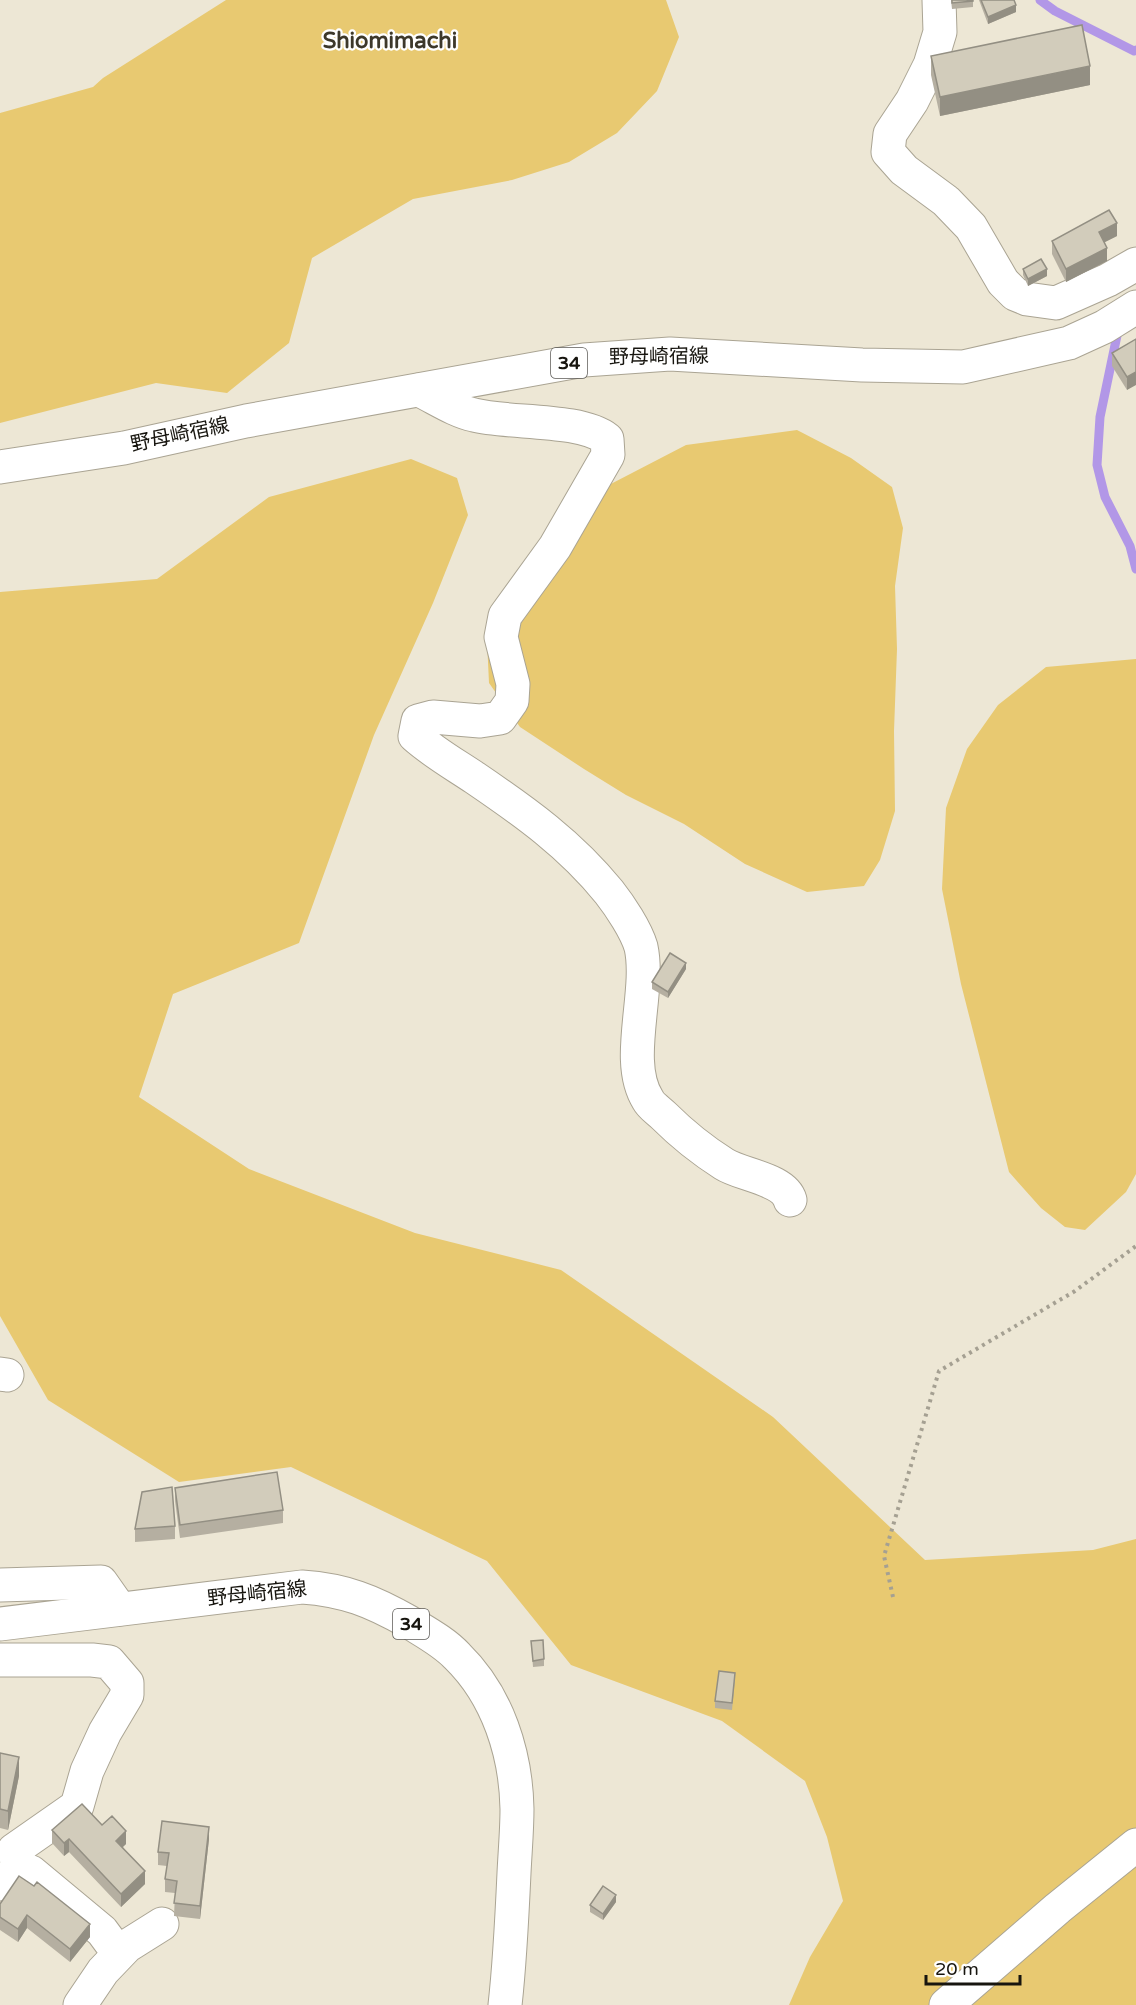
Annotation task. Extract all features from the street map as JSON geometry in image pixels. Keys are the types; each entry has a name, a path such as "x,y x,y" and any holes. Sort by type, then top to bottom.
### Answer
{"street":[{"path":"939,0 940,32 930,65 912,101 890,134 888,152 904,170 946,201 971,227 1004,282 1015,294 1056,303 1108,280 1136,264"},
{"name":"野母崎宿線","path":"0,467 124,448 246,421 584,360 670,354 862,365 963,367 1069,343 1104,327 1136,307"},
{"path":"419,390 473,415 580,427 599,432 607,439 608,455 567,527 505,616 501,637 513,684 512,701 500,718 480,721 433,717 418,721 415,736 430,750 474,777 557,837 588,866 621,906 640,946 643,978 638,1076 648,1101 695,1144 727,1166 780,1187 789,1194 790,1200"},
{"path":"0,1585 101,1582 120,1609"},
{"name":"野母崎宿線","path":"0,1624 302,1587 330,1589 366,1600 426,1632 456,1654 473,1673 496,1713 508,1741 514,1772 517,1810 505,2005"},
{"path":"0,1660 109,1662 127,1683 127,1695 105,1732 87,1771 77,1806 14,1850 9,1876 31,1872 102,1931 119,1954"},
{"path":"946,2005 1058,1908 1136,1845"},
{"path":"80,2005 104,1971 127,1946 162,1924"}],"path":[{"path":"893,1597 884,1557 939,1371 1075,1291 1136,1246"}],"shaded area":[{"path":"226,0 666,0 679,37 657,91 617,133 569,162 512,180 413,199 312,258 289,343 227,393 156,383 0,423 0,113 93,87 103,78"},
{"path":"797,430 851,458 892,487 903,528 895,586 897,649 894,731 895,811 880,860 864,886 807,892 745,864 684,824 626,795 520,727 489,683 487,641 578,501 686,445"},
{"path":"411,459 457,478 468,515 433,603 374,735 299,943 173,994 139,1097 249,1169 415,1233 561,1270 773,1417 925,1560 1093,1550 1136,1539 1136,2005 789,2005 810,1957 843,1901 827,1837 805,1781 722,1721 571,1665 487,1561 291,1467 179,1482 48,1400 0,1316 0,592 157,579 269,497"},
{"path":"1136,659 1136,1174 1126,1192 1085,1230 1065,1227 1041,1208 1009,1172 961,984 942,889 946,808 967,749 998,705 1046,667"}],"building":[{"path":"952,0 973,0 973,1 952,3"},
{"path":"981,0 1014,0 1016,5 988,17"},
{"path":"1082,25 1090,66 940,97 931,56"},
{"path":"1109,210 1117,223 1099,232 1107,248 1066,269 1052,241"},
{"path":"1041,259 1047,269 1028,279 1023,269"},
{"path":"1136,339 1136,372 1127,377 1112,353"},
{"path":"670,953 686,963 668,992 652,982"},
{"path":"277,1472 283,1510 180,1525 175,1488"},
{"path":"172,1487 175,1526 135,1529 142,1492"},
{"path":"543,1640 544,1659 533,1661 531,1641"},
{"path":"719,1671 735,1673 732,1703 715,1701"},
{"path":"0,1753 19,1757 8,1811 0,1809"},
{"path":"82,1804 102,1825 112,1816 126,1831 116,1841 145,1871 121,1894 69,1839 64,1843 52,1830"},
{"path":"162,1821 209,1827 200,1906 174,1903 177,1881 165,1879 169,1853 158,1852"},
{"path":"19,1876 34,1886 37,1882 90,1924 70,1949 27,1915 18,1929 0,1917 0,1904"},
{"path":"603,1886 616,1895 603,1914 590,1905"}],"waterway":[{"path":"1040,0 1055,11 1136,50"},
{"path":"1119,326 1100,417 1097,465 1105,497 1130,546 1136,569"}],"district":[{"name":"Shiomimachi","path":"390,41"}]}
